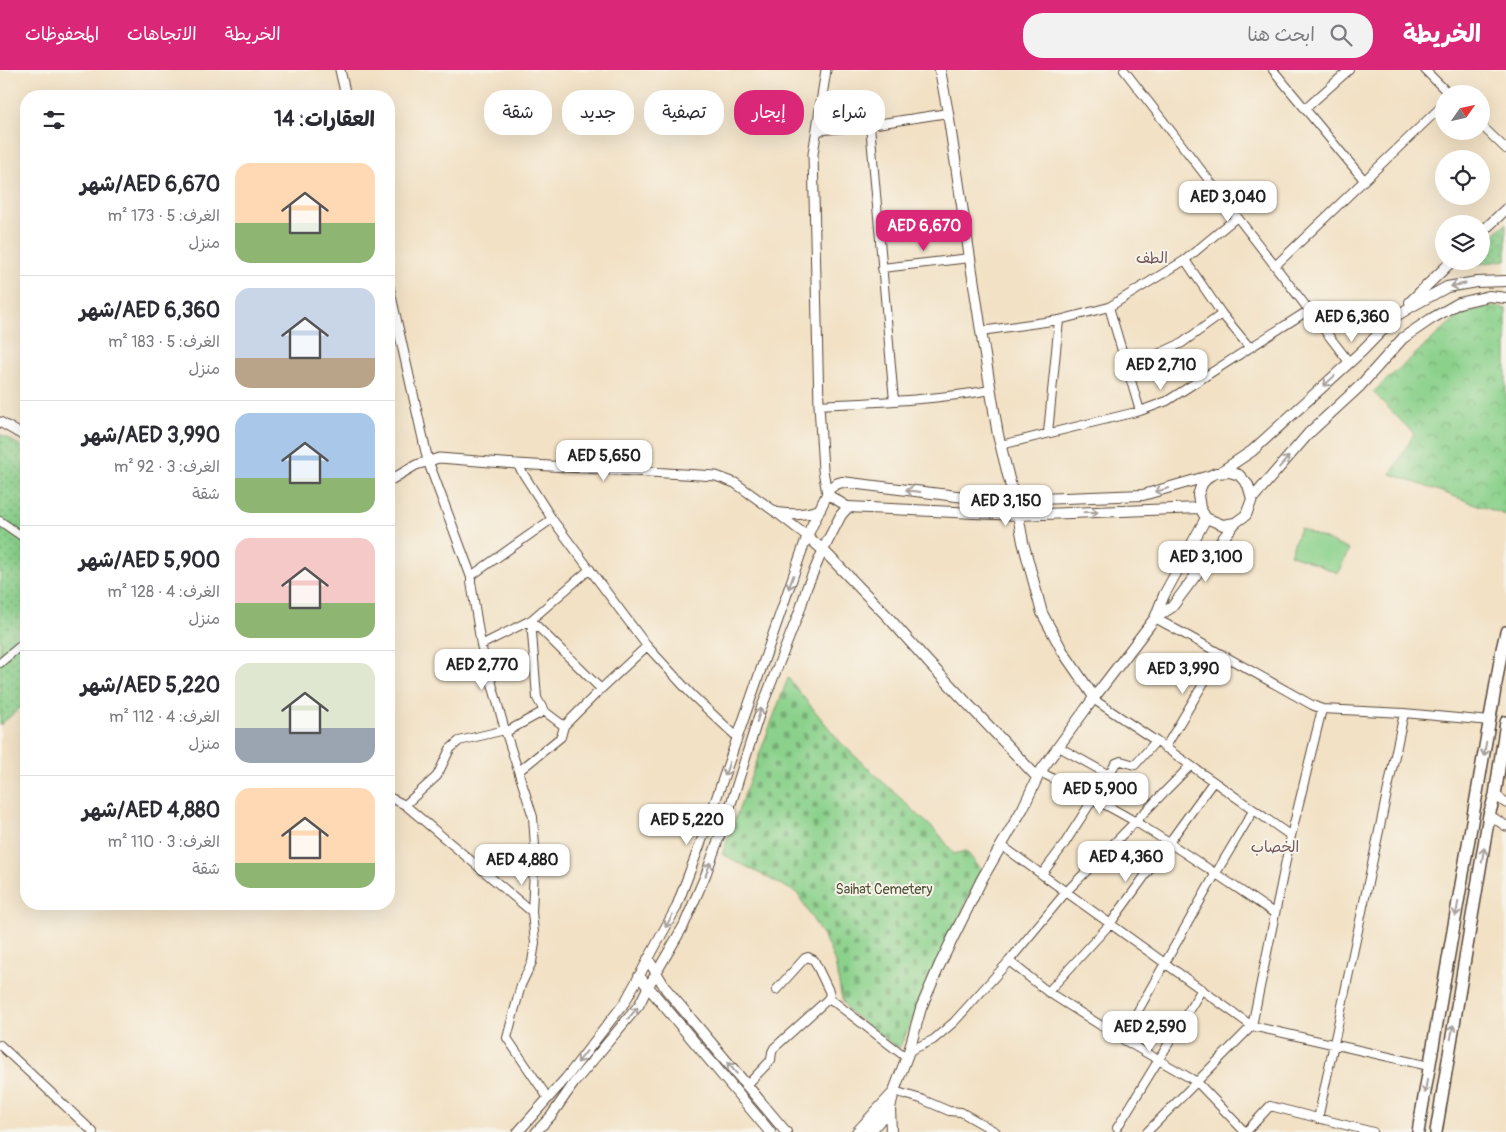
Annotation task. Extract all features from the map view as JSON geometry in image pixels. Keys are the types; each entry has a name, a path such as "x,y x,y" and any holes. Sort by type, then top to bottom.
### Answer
{"main road":[{"path":"940,70 991,390 1001,445 1023,542 1042,613 1063,652 1093,698"},
{"path":"1490,224 1506,209"},
{"path":"1039,774 823,550 807,536 830,488 842,482 988,500 1014,500 1143,495 1209,476 1222,471 1252,451 1349,362 1443,270"},
{"path":"1396,316 1414,304 1447,287 1476,282 1506,281"},
{"path":"1155,618 1172,607 1235,523 1246,515 1252,499 1309,433 1360,386 1403,338 1459,303 1489,296 1506,298"},
{"path":"1222,471 1239,475 1248,484 1252,499"},
{"path":"1209,476 1202,484 1198,495 1200,508 1206,518 1223,525 1235,523"},
{"path":"823,550 841,515 848,507 1018,515 1200,508"},
{"path":"777,513 807,514 820,510"},
{"path":"891,1132 890,1108 894,1091 908,1055 921,1008 940,964 982,879 1023,808 1039,774 1093,698 1155,618 1164,595 1206,518"},
{"path":"1418,1132 1506,632"},
{"path":"1436,1132 1506,722"},
{"path":"648,959 666,989 786,1132"},
{"path":"639,976 770,1132"},
{"path":"857,1132 894,1091"},
{"path":"870,1132 890,1108"}],"street":[{"path":"340,70 345,90"},
{"path":"823,90 826,70"},
{"path":"1124,70 1349,362"},
{"path":"1274,70 1364,180"},
{"path":"1306,109 1349,70"},
{"path":"1425,70 1440,85"},
{"path":"885,123 948,113"},
{"path":"1275,266 1435,113"},
{"path":"1490,134 1506,149"},
{"path":"816,135 813,154 819,405 823,470 827,494 848,507"},
{"path":"871,135 894,401"},
{"path":"981,331 1059,320 1109,307 1185,260 1237,217"},
{"path":"882,268 970,258"},
{"path":"1185,260 1222,314 1250,348"},
{"path":"1109,307 1140,411"},
{"path":"1001,445 1140,411 1167,401 1309,310"},
{"path":"395,313 428,461 471,576 472,592 482,645 505,731 534,817 535,847 532,912 535,943 532,962 520,985 507,1038 548,1098"},
{"path":"1127,368 1182,343 1222,314"},
{"path":"1048,434 1059,320"},
{"path":"819,405 894,401 991,390"},
{"path":"0,422 20,433"},
{"path":"395,477 416,465 439,458 716,476 735,483 807,536 704,834 676,908 625,1002 566,1078 518,1132"},
{"path":"517,464 552,519 647,646 692,695 738,737"},
{"path":"471,576 552,519"},
{"path":"0,521 20,535"},
{"path":"540,1131 574,1083 639,1006 684,925 706,874 761,709 823,550"},
{"path":"482,645 531,620 590,569"},
{"path":"1155,618 1322,709 1404,713 1490,721"},
{"path":"531,620 601,689"},
{"path":"531,620 537,698 544,711 564,726"},
{"path":"0,663 20,646"},
{"path":"519,771 561,737 564,726 647,646"},
{"path":"1165,748 1221,654"},
{"path":"1093,698 1291,836"},
{"path":"1147,1132 1252,1026 1291,836 1322,709"},
{"path":"405,806 437,776 450,749 459,741 505,731 544,711"},
{"path":"1318,1119 1404,713"},
{"path":"1042,874 1063,846 1118,761 1131,765 1137,764 1156,741"},
{"path":"1059,747 1109,775"},
{"path":"829,998 908,1055 933,1040 954,1022 1009,961 1066,892 1190,766"},
{"path":"1039,774 1094,798 1135,822 1216,873 1274,913"},
{"path":"1048,992 1110,924 1213,782"},
{"path":"1495,795 1506,803"},
{"path":"395,800 405,806 532,912"},
{"path":"1122,1039 1254,810"},
{"path":"1489,815 1506,826"},
{"path":"1002,845 1252,1026 1430,1066"},
{"path":"747,1086 771,1060 774,1048 829,998 830,992 811,957 805,958 776,990"},
{"path":"1009,961 1048,992 1122,1039 1197,1082 1246,1132 1270,1106 1373,1132"},
{"path":"1117,1128 1202,989"},
{"path":"0,1045 93,1132"},
{"path":"894,1091 921,1099 949,1111 961,1112 996,1132"}],"green space":[{"path":"1506,223 1506,260 1490,262 1490,238"},
{"path":"1494,306 1506,309 1506,515 1391,474 1414,434 1373,392 1460,314"},
{"path":"0,434 20,446 20,708 0,725"},
{"path":"1300,528 1349,550 1338,573 1290,554"},
{"name":"Saihat Cemetery","path":"788,678 841,743 939,834 954,854 966,851 981,869 899,1049 848,1011 842,999 835,963 828,945 797,893 722,854"}],"district":[{"name":"الطف","path":"1152,258"},
{"name":"الخصاب","path":"1275,847"}]}
